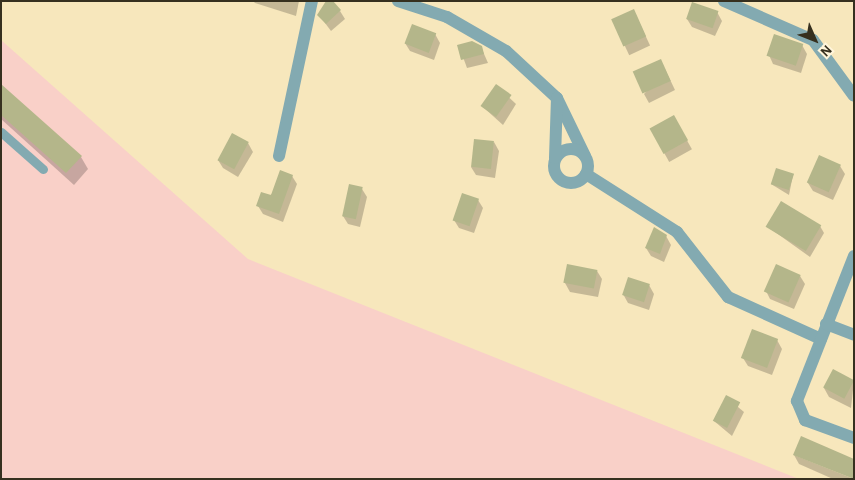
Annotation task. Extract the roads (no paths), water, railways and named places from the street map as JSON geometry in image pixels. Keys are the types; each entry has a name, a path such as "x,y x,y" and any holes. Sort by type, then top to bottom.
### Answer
{"street":[{"path":"279,156 312,1"},
{"path":"398,1 485,36 557,98 586,156 586,174 580,180 563,181 556,175 557,98"},
{"path":"724,1 813,40 854,96"},
{"path":"555,158 570,148 586,156"},
{"path":"586,174 677,232 728,297 821,339"},
{"path":"854,256 797,401 800,412 805,420 854,438"},
{"path":"826,324 854,335"}],"lane":[{"path":"1,132 43,169"}]}
